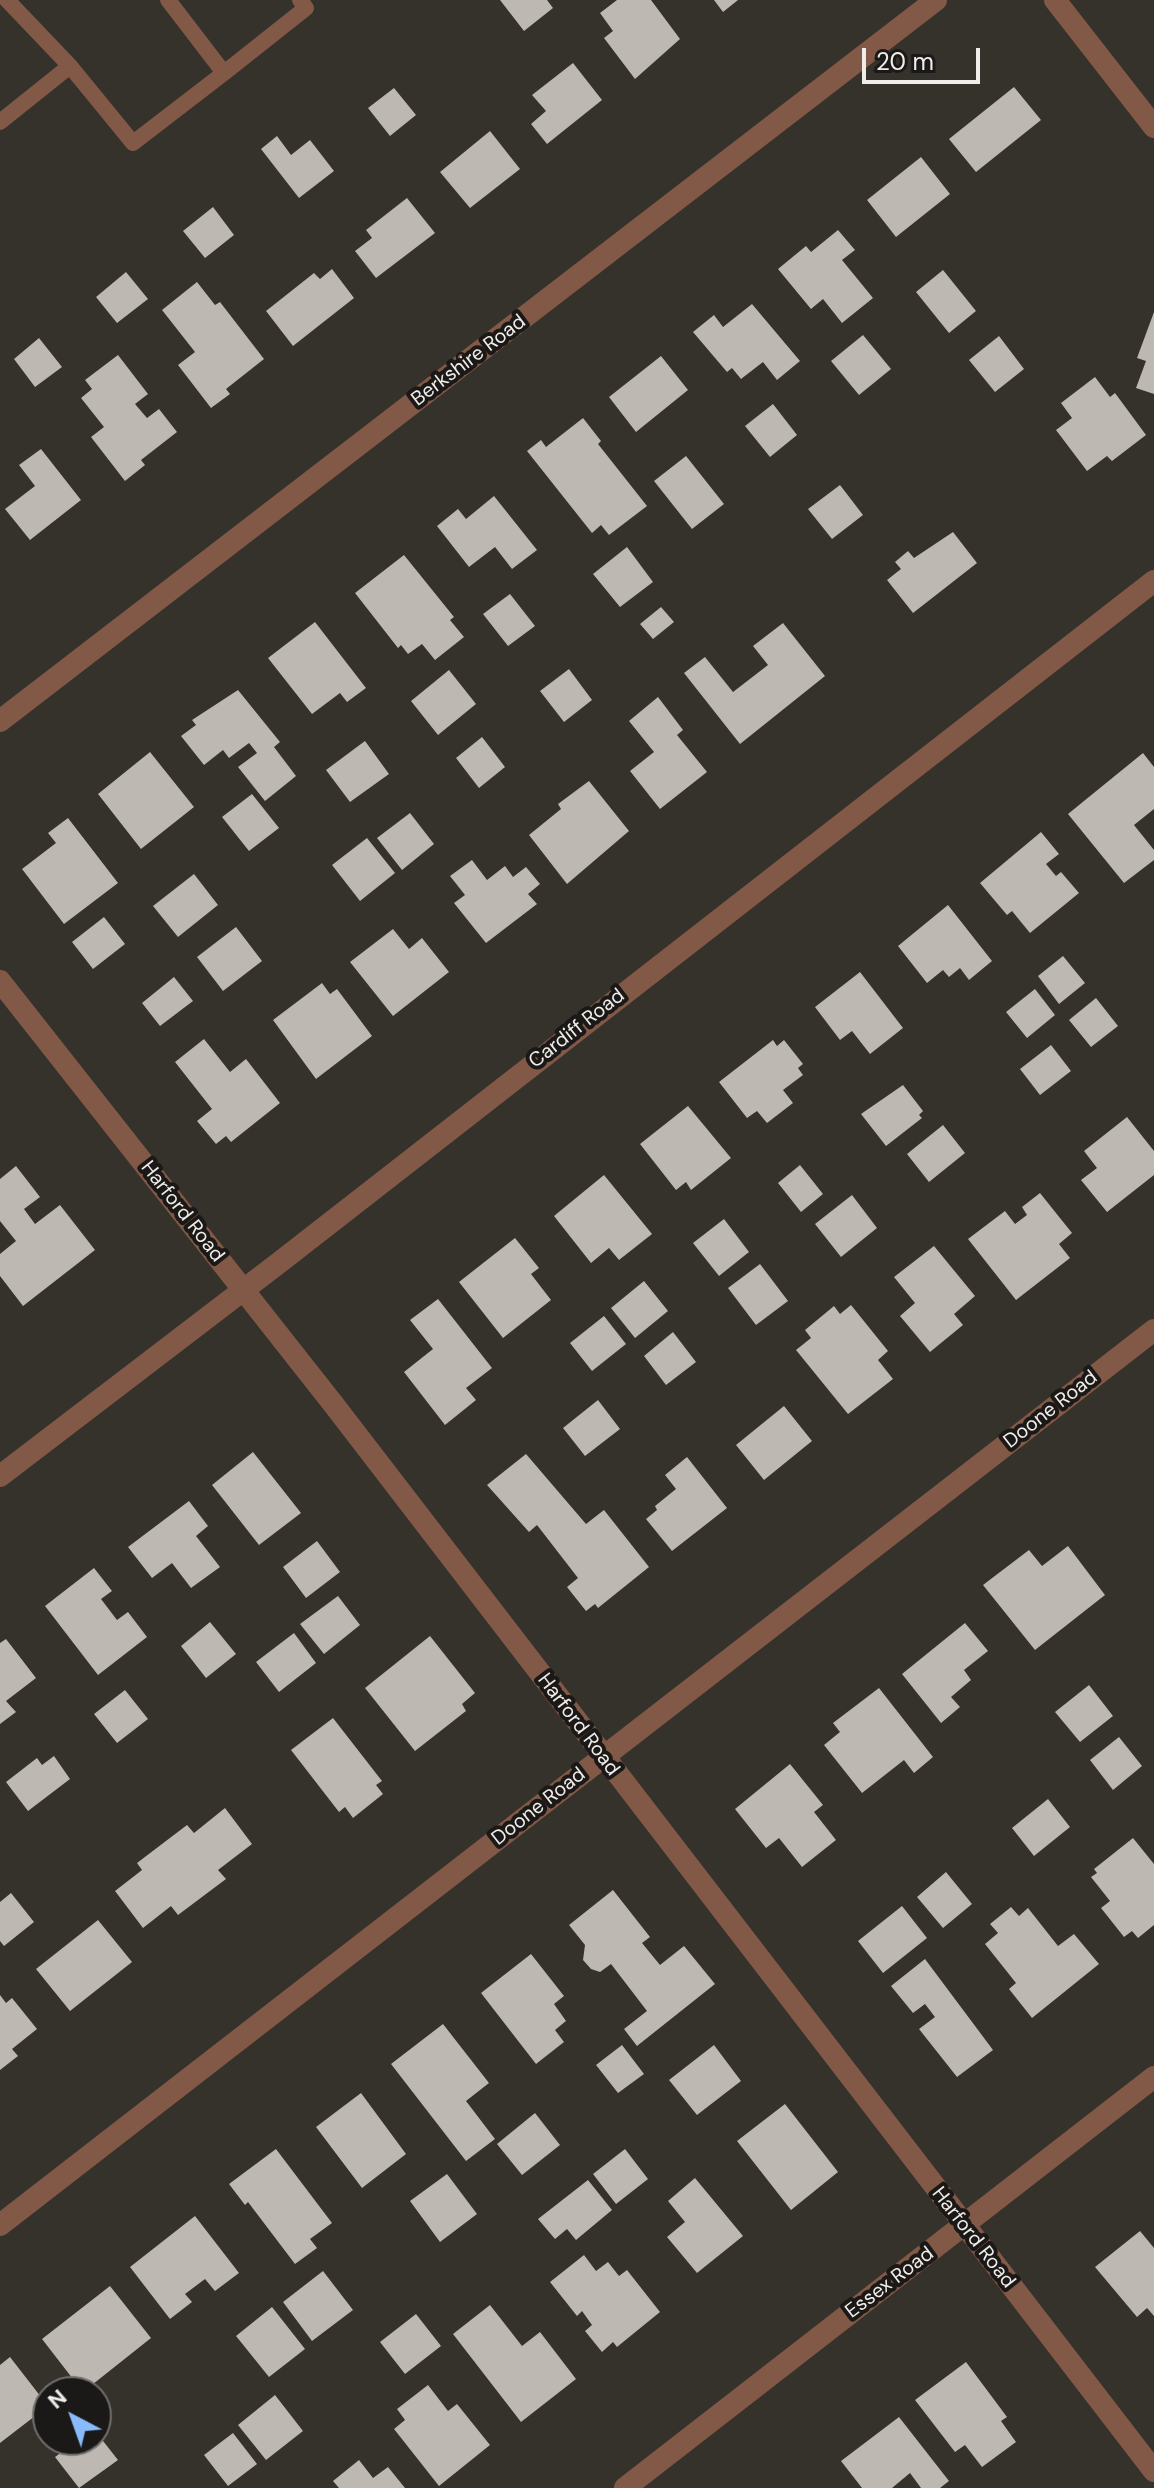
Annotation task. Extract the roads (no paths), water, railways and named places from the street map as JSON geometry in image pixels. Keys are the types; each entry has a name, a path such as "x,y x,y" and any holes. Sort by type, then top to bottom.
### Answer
{"street":[{"name":"Berkshire Road","path":"0,721 936,0"},
{"path":"1055,0 1154,127"},
{"name":"Cardiff Road","path":"0,1476 243,1291 1154,581"},
{"name":"Harford Road","path":"0,981 1154,2471"},
{"name":"Doone Road","path":"0,2225 1154,1330"},
{"name":"Essex Road","path":"625,2488 1154,2077"}],"lane":[{"path":"7,0 70,66 133,143 224,73 307,3"},
{"path":"168,0 224,73"},
{"path":"0,122 70,66"}]}
